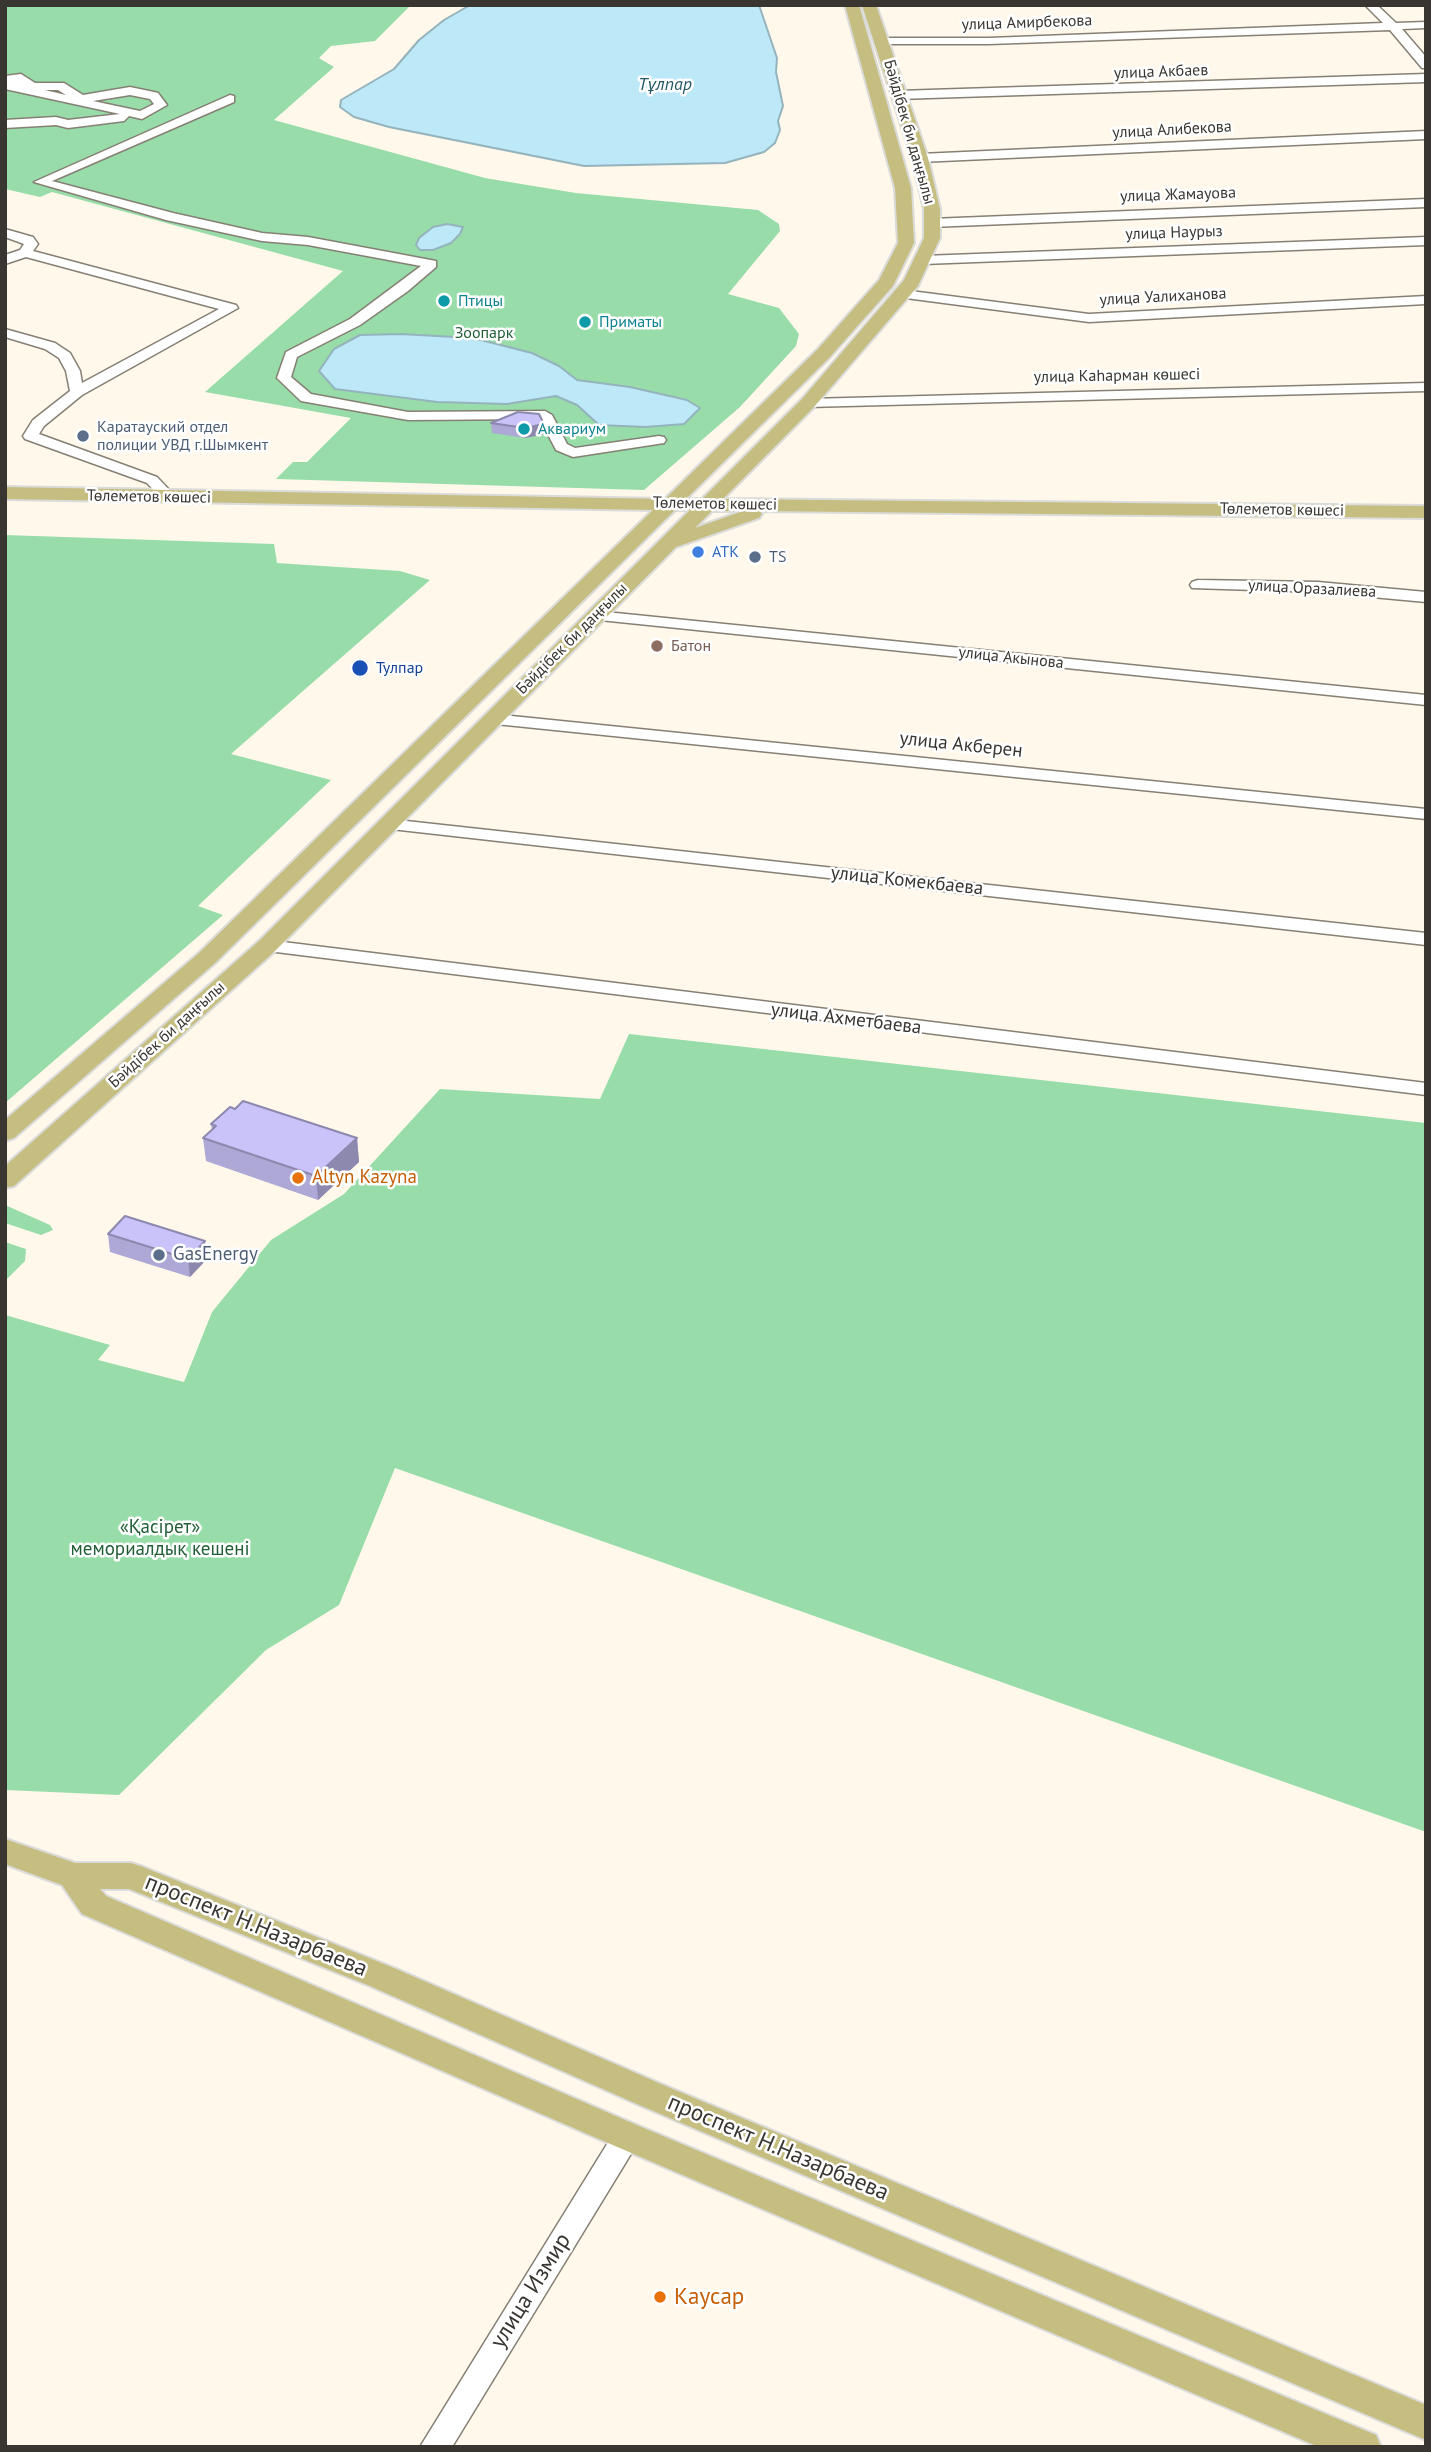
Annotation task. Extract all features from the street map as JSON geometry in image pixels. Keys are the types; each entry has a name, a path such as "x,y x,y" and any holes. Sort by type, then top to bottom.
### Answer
{"main road":[{"name":"Бәйдібек би даңғылы","path":"5,1133 207,958 662,508 823,354 887,282 906,243 906,210 903,188 852,5"},
{"name":"Бәйдібек би даңғылы","path":"5,1180 267,946 808,403 903,294 923,260 932,238 932,209 920,158 869,5"},
{"path":"742,468 746,485 753,491 794,505"},
{"name":"Төлеметов көшесі","path":"5,493 701,509 794,505 1426,512"},
{"name":"Төлеметов көшесі","path":"5,502 662,508"},
{"name":"Төлеметов көшесі","path":"701,509 752,514 1426,520"},
{"path":"664,546 704,529 752,514"},
{"path":"503,667 539,673"},
{"path":"5,1851 74,1876"},
{"name":"проспект Н.Назарбаева","path":"74,1876 94,1905 627,2136 1362,2447"},
{"name":"проспект Н.Назарбаева","path":"74,1876 131,1876 370,1972 649,2094 1426,2423"}],"street":[{"path":"1370,5 1394,27 1426,65"},
{"name":"улица Амирбекова","path":"882,41 989,41 1426,25"},
{"path":"5,75 21,78 32,87 60,86 81,99 130,91 154,96 161,105 142,115 5,84"},
{"path":"5,84 21,78"},
{"name":"улица Акбаев","path":"898,95 1426,78"},
{"path":"230,99 40,182 171,218 262,237 308,241 430,264 403,288 355,322 291,355 284,378 306,398 408,416 545,415 561,447 573,453 659,440"},
{"path":"5,124 56,121 68,124 142,115 193,115"},
{"name":"улица Алибекова","path":"920,158 1426,135"},
{"name":"улица Жамауова","path":"932,223 1426,203"},
{"path":"5,233 28,240 31,244 25,253"},
{"name":"улица Наурыз","path":"923,260 1426,241"},
{"path":"5,260 25,253 231,308 77,392 38,423 30,436 152,480 168,497"},
{"name":"улица Уалиханова","path":"903,294 1089,318 1426,300"},
{"path":"5,333 50,346 65,356 73,371 77,392"},
{"name":"улица Каһарман көшесі","path":"808,403 1426,387"},
{"name":"улица Оразалиева","path":"1198,585 1318,587 1426,597"},
{"name":"улица Акынова","path":"596,616 1426,700"},
{"name":"улица Акберен","path":"492,719 1426,814"},
{"name":"улица Комекбаева","path":"388,824 1426,939"},
{"name":"улица Ахметбаева","path":"267,946 1426,1089"},
{"name":"улица Измир","path":"435,2447 627,2136"}],"green space":[{"name":"Зоопарк","path":"5,5 411,5 375,41 331,46 319,58 334,67 274,120 485,178 576,193 758,210 779,224 780,231 728,294 779,308 799,334 796,346 740,407 644,490 276,479 293,462 307,462 351,418 205,392 343,271 52,192 40,197 5,189"},
{"path":"5,535 274,544 277,563 400,571 430,580 231,754 331,780 198,906 223,915 5,1103"},
{"name":"«Қасірет» мемориалдық кешені","path":"629,1034 1426,1123 1426,1832 395,1468 339,1605 266,1650 119,1795 5,1790 5,1315 110,1345 98,1360 184,1382 212,1312 271,1240 344,1194 440,1089 600,1099"},
{"path":"5,1205 50,1225 53,1230 41,1235 5,1223"},
{"path":"5,1242 26,1249 25,1261 5,1281"}],"water":[{"name":"Тұлпар","path":"470,5 759,5 777,58 776,72 783,106 778,121 780,130 775,143 764,152 725,163 584,166 389,127 354,117 340,107 341,100 394,69 419,40 444,20"},
{"path":"447,224 463,227 451,243 433,250 420,250 416,245 419,238 433,227"},
{"path":"360,335 473,338 532,353 559,366 577,380 630,387 687,400 700,408 684,424 646,427 599,425 577,405 556,396 507,404 437,402 335,389 319,371 334,349"}],"building":[{"path":"518,412 539,414 544,424 525,428 491,423"},
{"path":"243,1101 357,1138 316,1176 203,1138 216,1126 211,1124 230,1107 235,1109"},
{"path":"125,1216 205,1241 188,1259 108,1234"}],"place":[{"name":"Птицы","path":"444,301"},
{"name":"Приматы","path":"585,322"},
{"name":"Аквариум","path":"524,429"},
{"name":"Каратауский отдел полиции УВД г.Шымкент","path":"83,436"},
{"name":"АТК","path":"698,552"},
{"name":"TS","path":"755,557"},
{"name":"Батон","path":"657,646"},
{"name":"Тулпар","path":"360,668"},
{"name":"Altyn Kazyna","path":"298,1178"},
{"name":"GasEnergy","path":"159,1255"},
{"name":"Каусар","path":"660,2297"}]}
